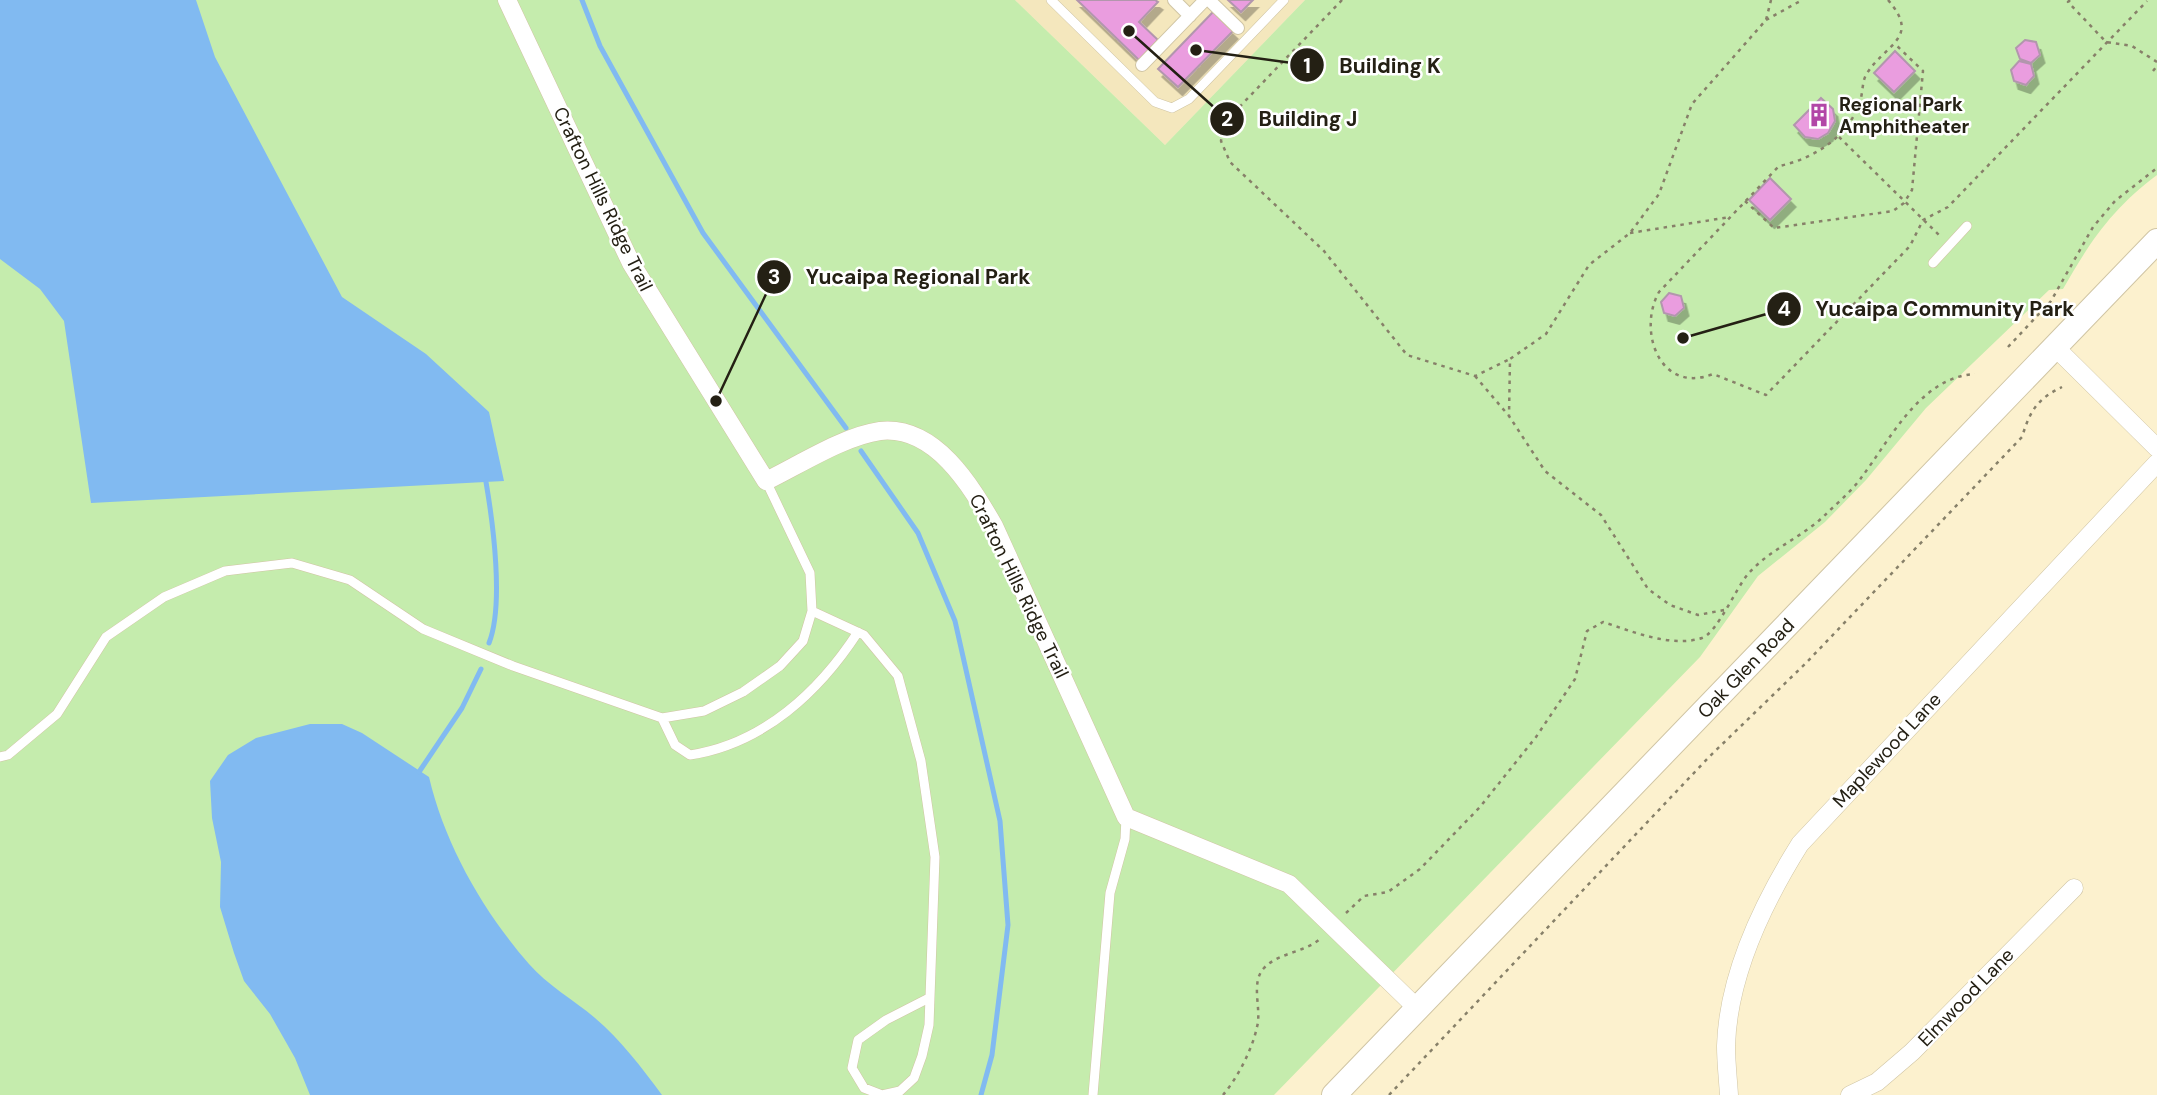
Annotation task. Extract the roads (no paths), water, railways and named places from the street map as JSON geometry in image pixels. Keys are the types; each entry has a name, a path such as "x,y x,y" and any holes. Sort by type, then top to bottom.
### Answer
{"main road":[{"name":"Oak Glen Road","path":"1334,1095 2157,241"}],"street":[{"name":"Crafton Hills Ridge Trail","path":"507,0 631,263 766,481 849,441 880,431 909,434 939,453 968,482 994,526 1126,817"},
{"path":"1174,0 1190,16"},
{"path":"1142,65 1207,0 1238,28"},
{"path":"2056,348 2157,448"},
{"name":"Maplewood Lane","path":"1729,1095 1726,1045 1732,1003 1744,962 1768,901 1800,844 2157,463"},
{"path":"1126,817 1289,884 1417,1008"},
{"name":"Elmwood Lane","path":"1850,1095 1877,1082 1912,1052 2074,888"}],"lane":[{"path":"1051,0 1155,102 1167,108 1177,107 1189,99 1284,0"},
{"path":"1933,263 1967,226"},
{"path":"0,757 8,755 57,714 106,637 154,604 225,571 292,563 350,580 423,629 513,666 662,718 704,711 743,692 780,666 803,641 812,611 810,573 766,481"},
{"path":"812,611 863,635 898,676 921,761 935,856 935,919 929,1025 914,1078 900,1091 882,1095 864,1088 852,1068 858,1040 886,1020 929,998"},
{"path":"662,718 665,730 675,746 690,755 721,750 796,708 836,666 858,632"},
{"path":"1093,1095 1111,894 1125,839 1126,817"}],"water":[{"path":"0,0 196,0 215,57 342,297 426,354 489,412 504,481 91,503 64,321 40,289 0,259"},
{"path":"310,724 342,724 362,733 429,777 456,852 481,899 512,944 536,972 614,1036 662,1095 310,1095 295,1058 270,1014 244,981 234,953 220,907 221,862 212,818 210,781 228,755 256,738"}],"waterway":[{"path":"582,0 600,46 703,233 846,428"},
{"path":"861,451 918,533 955,621 1000,821 1008,925 992,1055 981,1095"},
{"path":"486,482 494,541 496,586 496,608 489,643"},
{"path":"419,772 462,708 481,669"}],"place":[{"name":"Building J","path":"1129,31"},
{"name":"Building K","path":"1196,50"},
{"name":"Regional Park Amphitheater","path":"1819,115"},
{"name":"Yucaipa Community Park","path":"1683,338"},
{"name":"Yucaipa Regional Park","path":"716,401"}]}
